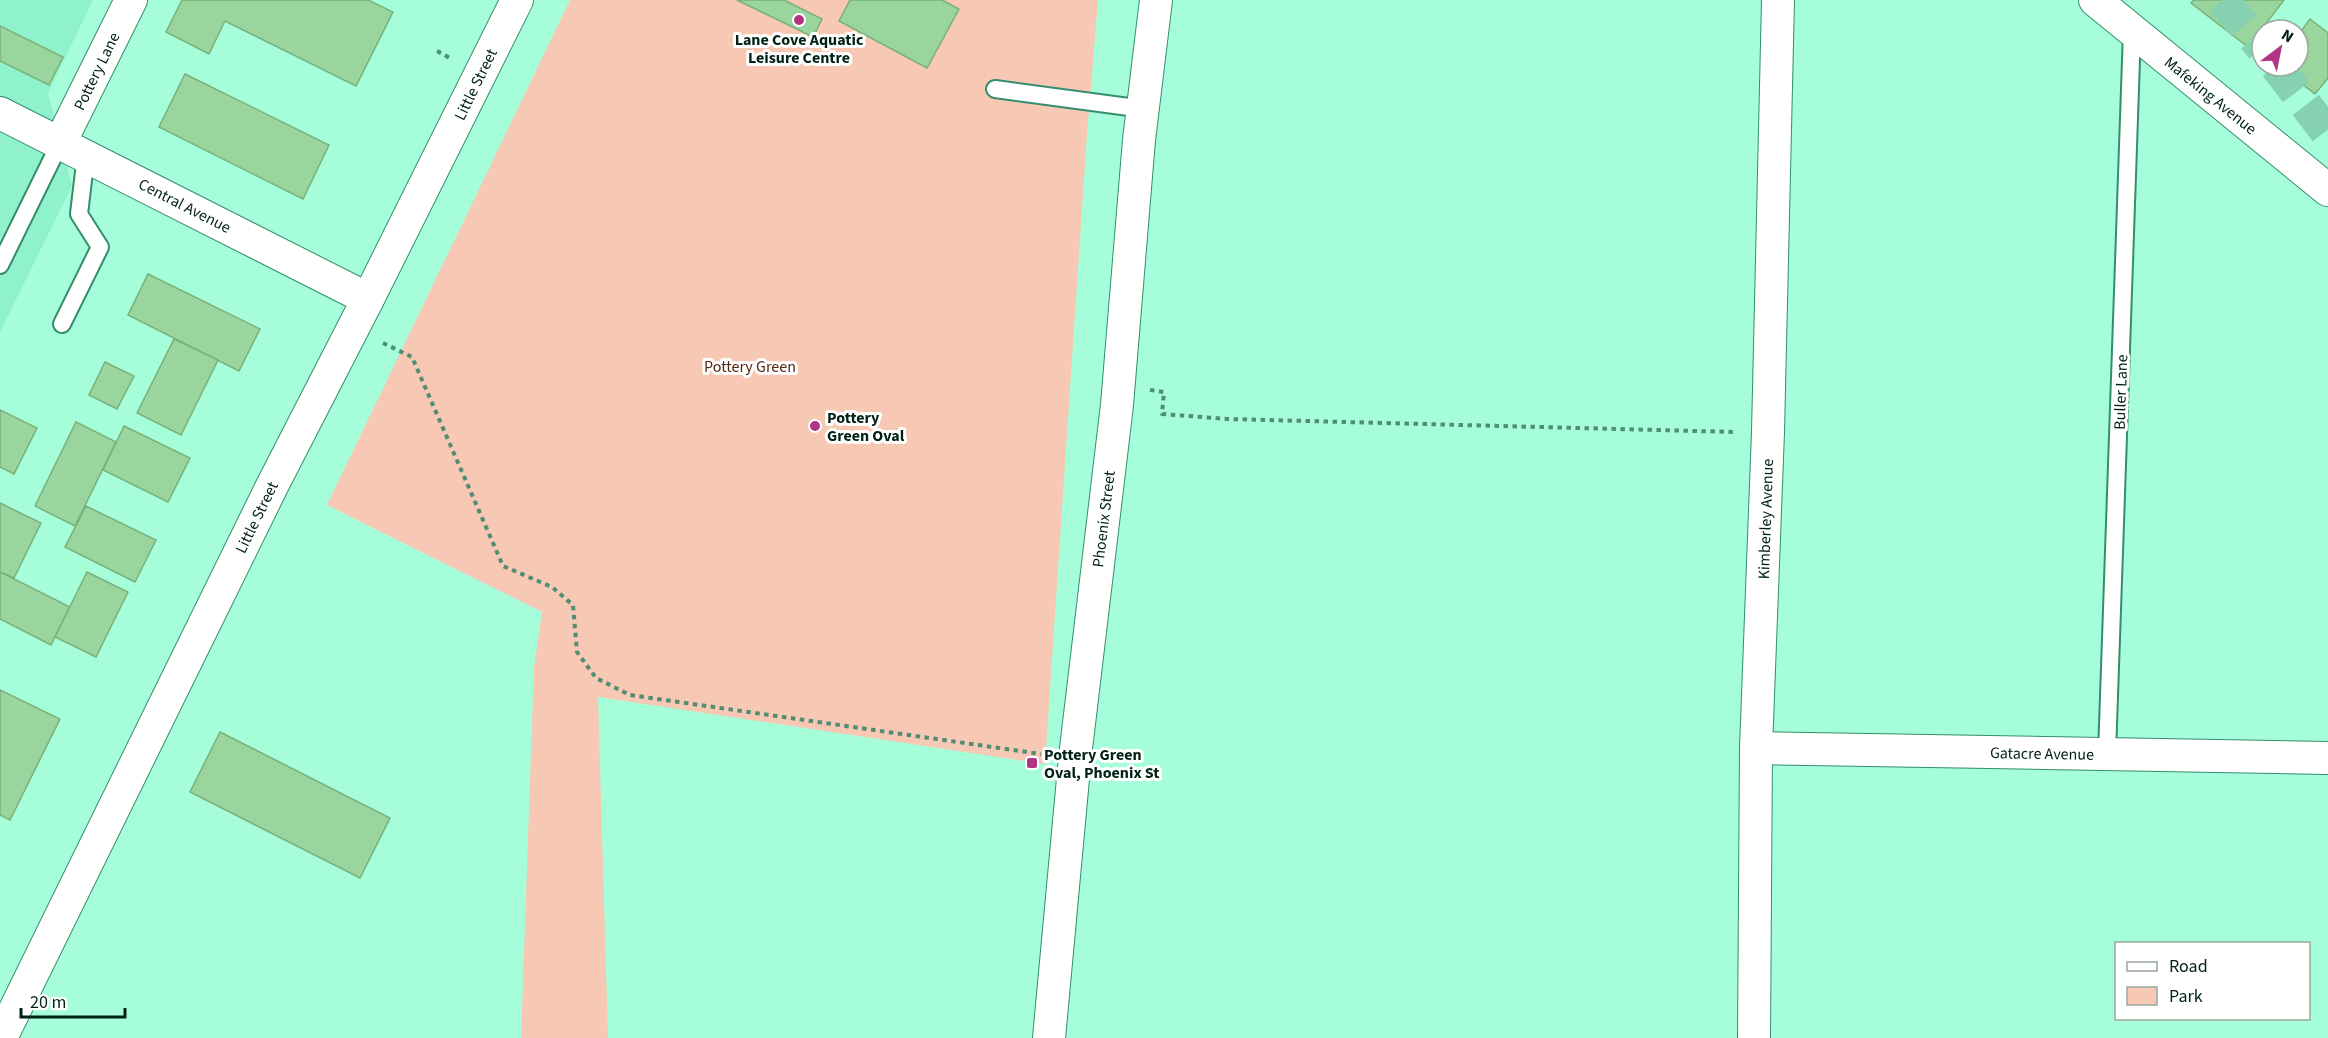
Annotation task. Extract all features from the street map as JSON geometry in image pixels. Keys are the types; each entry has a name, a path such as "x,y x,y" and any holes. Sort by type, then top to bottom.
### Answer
{"street":[{"name":"Pottery Lane","path":"73,149 131,0"},
{"name":"Little Street","path":"1,1038 272,486 517,0"},
{"name":"Phoenix Street","path":"1049,1038 1075,757 1117,405 1139,140 1156,0"},
{"name":"Kimberley Avenue","path":"1754,1038 1756,748 1768,432 1778,0"},
{"name":"Mafeking Avenue","path":"2095,0 2328,190"},
{"name":"Central Avenue","path":"0,113 368,299"},
{"name":"Gatacre Avenue","path":"1756,748 2328,758"}],"lane":[{"name":"Buller Lane","path":"2107,754 2133,31"},
{"path":"995,89 1144,110"},
{"path":"0,265 4,246 73,149"},
{"path":"62,324 99,248 79,214 73,149"}],"path":[{"path":"352,329 412,357 503,567 552,587 573,605 577,652 596,678 630,695 1075,757"},
{"path":"1117,405 1138,388 1164,392 1162,414 1228,419 1768,432"}],"shaded area":[{"path":"0,0 93,0 48,93 72,186 0,332"}],"green space":[{"name":"Pottery Green","path":"570,0 1098,0 1045,764 598,697 608,1038 521,1038 534,667 542,612 327,505"}],"building":[{"path":"182,0 368,0 393,12 356,86 225,21 209,54 166,32"},
{"name":"Lane Cove Aquatic Leisure Centre","path":"737,0 784,0 822,19 813,37"},
{"path":"850,0 942,0 959,9 927,68 839,21"},
{"path":"2194,0 2284,0 2270,18 2250,18 2250,44 2248,47 2191,3"},
{"path":"2310,19 2328,33 2328,78 2315,94 2294,78 2310,78"},
{"path":"0,26 63,57 49,85 0,61"},
{"path":"185,74 329,145 303,199 159,127"},
{"path":"148,274 260,329 239,371 128,315"},
{"path":"174,339 218,360 181,435 137,413"},
{"path":"105,362 134,376 117,409 89,395"},
{"path":"0,410 37,428 14,474 0,467"},
{"path":"76,422 116,442 75,526 35,506"},
{"path":"124,426 190,458 168,502 103,470"},
{"path":"0,503 41,523 14,578 0,572"},
{"path":"86,506 156,540 135,582 65,547"},
{"path":"0,572 70,607 51,645 0,619"},
{"path":"87,572 128,592 96,657 55,637"},
{"path":"0,690 60,719 10,820 0,815"},
{"path":"220,732 390,818 360,878 190,792"}],"tunnel":[{"path":"2223,0 2250,33"},
{"path":"2285,78 2328,134"}],"place":[{"name":"Lane Cove Aquatic Leisure Centre","path":"799,20"},
{"name":"Pottery Green Oval","path":"815,426"},
{"name":"Pottery Green Oval, Phoenix St","path":"1032,763"}]}
